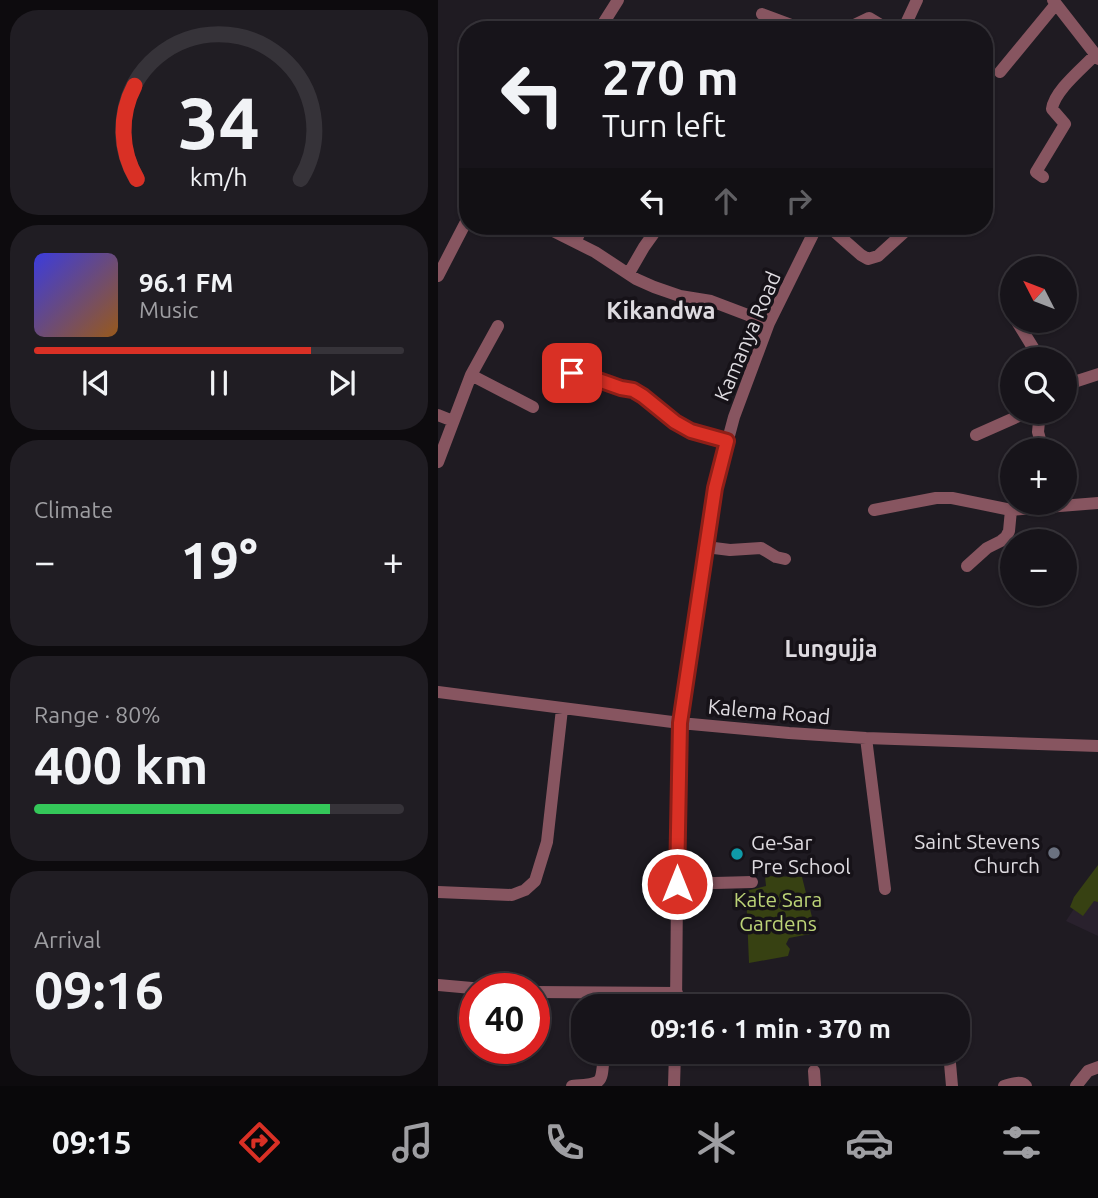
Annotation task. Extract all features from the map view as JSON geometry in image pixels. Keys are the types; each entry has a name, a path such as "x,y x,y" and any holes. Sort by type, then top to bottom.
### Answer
{"street":[{"path":"605,21 618,0"},
{"path":"907,21 917,0"},
{"path":"1000,72 1054,2 1097,57 1060,91 1053,102 1052,109 1065,124 1036,172 1043,177"},
{"path":"762,14 781,21"},
{"path":"438,276 459,235"},
{"path":"561,235 595,252 645,283 666,292 711,301 769,323"},
{"path":"575,242 578,235"},
{"path":"629,273 653,235"},
{"name":"Kamanya Road","path":"676,994 680,723 715,488 734,416 769,323 813,235"},
{"path":"838,235 868,259 878,256 901,235"},
{"path":"438,462 471,375 498,326"},
{"path":"572,373 633,390 691,431 727,441"},
{"path":"1077,381 1098,374"},
{"path":"471,375 533,407"},
{"path":"438,415 453,421"},
{"path":"976,435 1001,424"},
{"path":"874,510 936,498 952,498 1000,508"},
{"path":"1077,504 1098,503"},
{"path":"967,566 987,548 1006,537 1010,515"},
{"path":"706,547 730,550 761,548 785,559"},
{"name":"Kalema Road","path":"438,692 680,723 789,733 1098,746"},
{"path":"438,892 512,895 529,888 535,881 547,842 562,709"},
{"path":"866,738 885,889"},
{"path":"677,884 752,882"},
{"path":"438,985 459,987"},
{"path":"550,992 621,994"},
{"path":"572,1086 599,1081 603,1064"},
{"path":"674,1086 675,1064"},
{"path":"950,1064 952,1086"},
{"path":"1076,1086 1088,1071 1098,1067"},
{"path":"814,1071 815,1086"},
{"path":"1004,1086 1024,1083 1026,1086"}],"shaded area":[{"path":"1098,872 1098,936 1066,921"}],"green space":[{"path":"1098,865 1098,902 1094,901 1083,916 1070,907 1074,897"},
{"name":"Kate Sara Gardens","path":"765,876 802,877 816,933 789,938 786,944 790,949 788,956 749,963 746,891 766,886"}],"place":[{"name":"Saint Stevens Church","path":"1054,853"},
{"name":"Ge-Sar Pre School","path":"737,854"}],"district":[{"name":"Kikandwa","path":"661,310"},
{"name":"Lungujja","path":"831,648"}],"route":[{"path":"572,373 633,390 691,431 727,441 715,488 680,723 677,884"}]}
